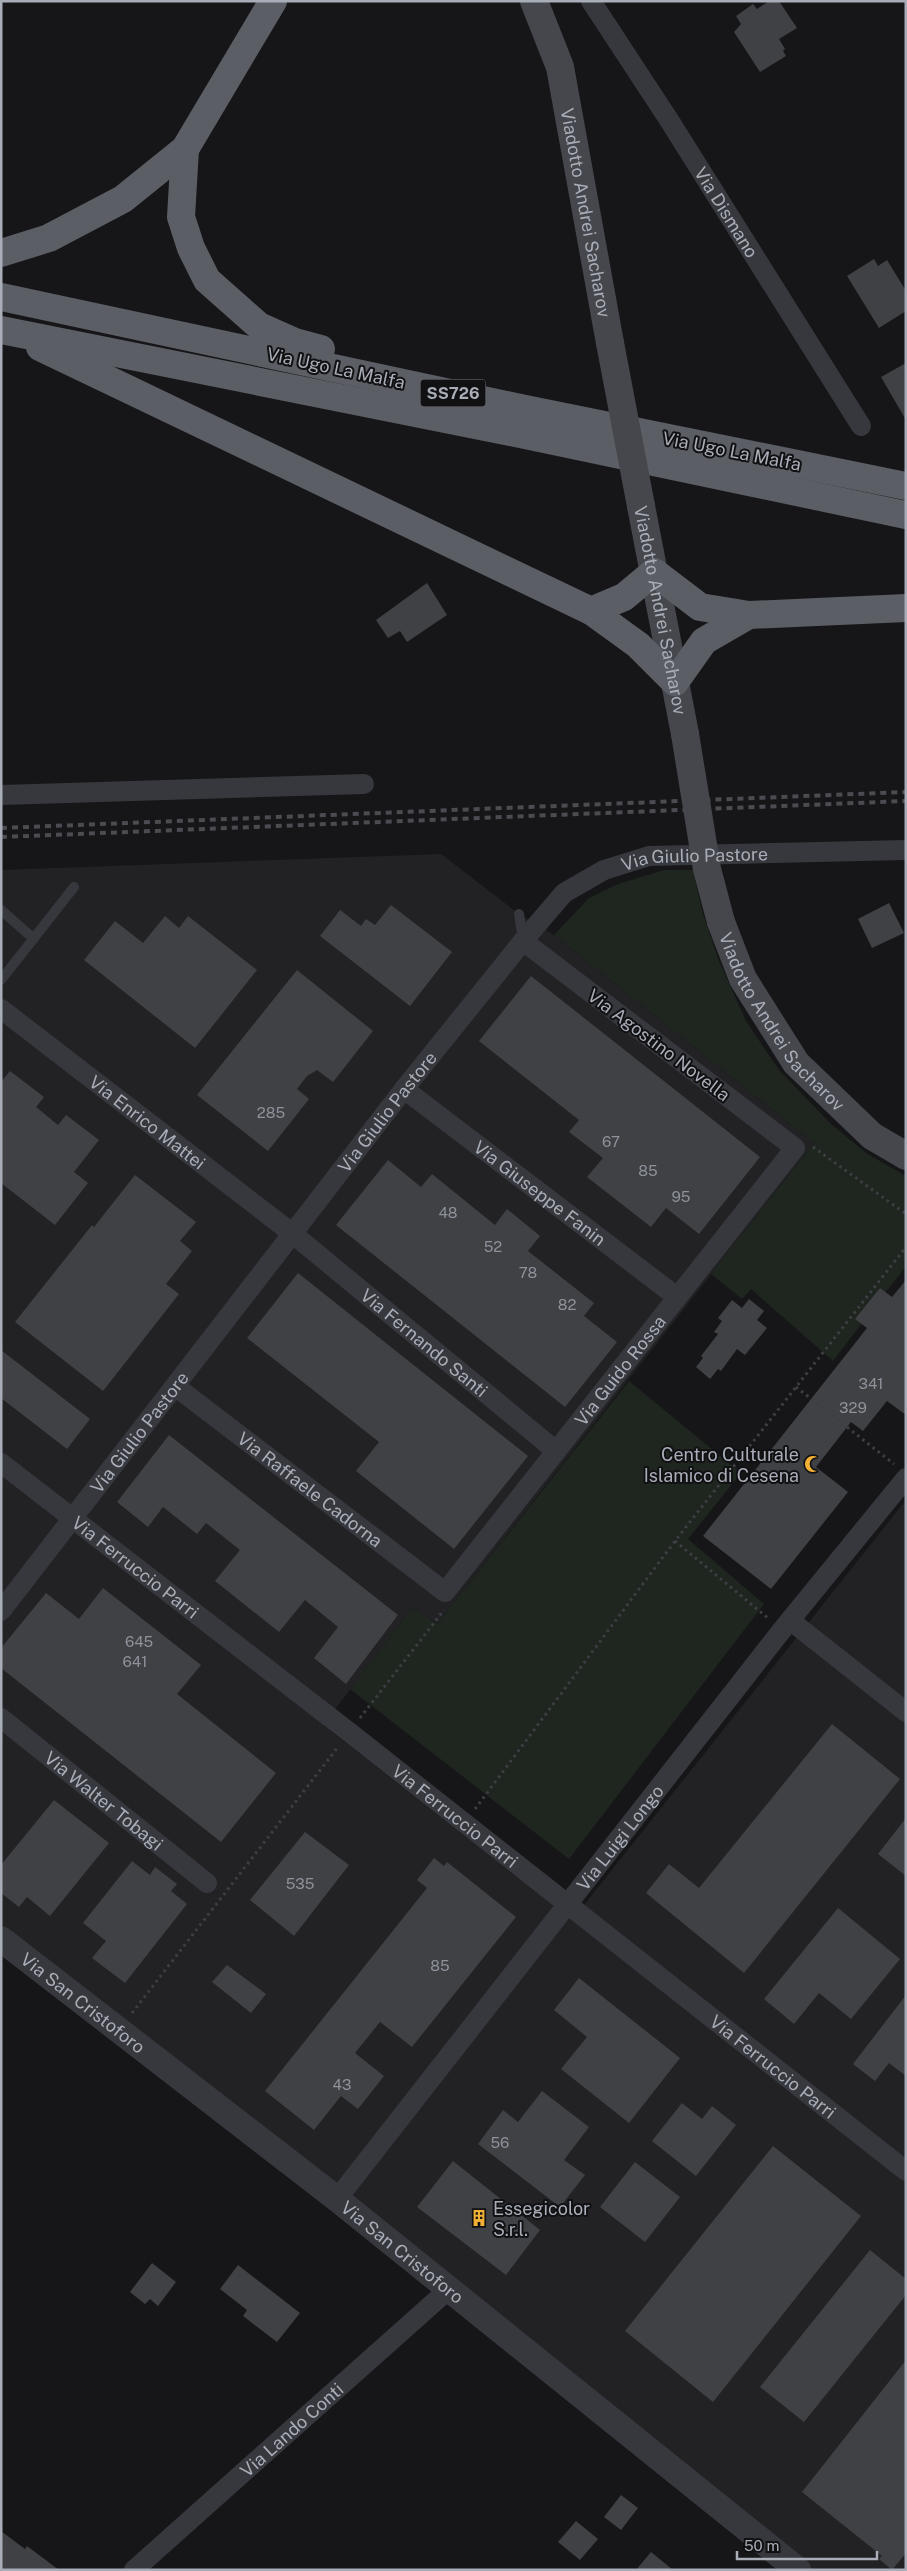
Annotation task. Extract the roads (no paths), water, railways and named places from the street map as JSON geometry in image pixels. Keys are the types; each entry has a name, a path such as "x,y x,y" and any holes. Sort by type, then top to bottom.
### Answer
{"highway":[{"path":"1,253 49,238 123,199 185,149 273,1"},
{"path":"185,149 181,217 191,248 207,280 259,326 295,342 437,376 526,409"},
{"name":"Via Ugo La Malfa","path":"1,297 526,409 906,486"},
{"path":"4,330 148,401 591,611 638,645 675,682 704,641 749,615"},
{"name":"Via Ugo La Malfa","path":"4,330 906,515"},
{"path":"591,611 624,597 654,572 700,607 749,615 906,608"}],"main road":[{"name":"Viadotto Andrei Sacharov","path":"534,1 560,68 610,343 686,734 707,869 721,922 743,979 796,1063 872,1136 906,1156"}],"street":[{"name":"Via Dismano","path":"590,1 669,120 861,426"},
{"path":"1,795 364,784"},
{"name":"Via Giulio Pastore","path":"1,1611 404,1089 564,893 604,870 649,856 906,850"},
{"name":"Via Agostino Novella","path":"523,941 795,1148"},
{"name":"Via Enrico Mattei","path":"1,1010 293,1234"},
{"name":"Via Giuseppe Fanin","path":"404,1089 677,1297"},
{"name":"Via Guido Rossa","path":"445,1592 795,1148"},
{"name":"Via Fernando Santi","path":"293,1234 556,1451"},
{"name":"Via Raffaele Cadorna","path":"175,1386 445,1592"},
{"name":"Via Ferruccio Parri","path":"1,1463 349,1732 906,2171"},
{"name":"Via Luigi Longo","path":"337,2199 787,1626 902,1473"},
{"path":"787,1626 906,1712"},
{"name":"Via Walter Tobagi","path":"1,1718 207,1884"},
{"name":"Via San Cristoforo","path":"1,1939 337,2199 798,2570"},
{"name":"Via Lando Conti","path":"134,2570 449,2289"}],"lane":[{"path":"1,980 74,888"},
{"path":"1,910 34,939"},
{"path":"520,914 523,941"}],"railway":[{"path":"1,828 906,792"},
{"path":"1,837 906,801"}],"place":[{"name":"Centro Culturale Islamico di Cesena","path":"813,1464"},
{"name":"Essegicolor S.r.l.","path":"479,2218"}]}
